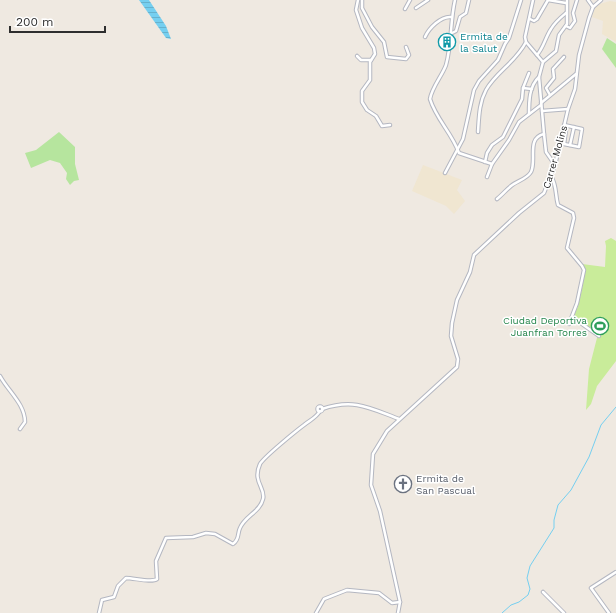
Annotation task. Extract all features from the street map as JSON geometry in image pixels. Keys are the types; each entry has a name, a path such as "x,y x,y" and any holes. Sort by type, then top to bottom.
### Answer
{"street":[{"path":"358,0 356,7 360,22 374,51 374,56 371,60 370,80 362,91 362,102 367,110 376,116 382,126 390,125"},
{"path":"362,0 362,8 372,27 384,42 387,57 406,59 409,55 406,47"},
{"path":"405,9 410,0"},
{"path":"416,8 428,0"},
{"path":"455,0 450,28 452,38 445,66 430,99 436,113 451,134 461,155 492,164"},
{"path":"452,33 456,31 460,17 466,13 469,0"},
{"path":"444,174 458,149 466,130 474,90 479,81 498,60 509,38 521,0"},
{"path":"533,0 525,37 526,42 543,62"},
{"path":"530,19 534,21 537,19 548,0 567,2 566,26"},
{"path":"529,114 529,99 532,89 539,77 543,62 556,51 561,30 566,26 570,28 575,21 573,13 577,0"},
{"path":"588,0 593,7"},
{"path":"592,0 593,7"},
{"path":"593,7 601,0"},
{"name":"Carrer Molins","path":"399,419 456,367 458,359 451,336 452,323 457,300 470,272 474,256 520,213 544,194 554,165 575,83 579,55 593,7"},
{"path":"537,55 543,48 550,30 556,21 566,13"},
{"path":"425,37 432,26 446,17 451,17"},
{"path":"478,132 479,113 487,89 511,64 526,42"},
{"path":"357,56 361,60 371,60"},
{"path":"550,95 546,88 554,78 553,69 564,57"},
{"path":"485,162 487,153 492,145 503,137 522,99 523,88 529,73"},
{"path":"487,177 492,164 509,140 519,122 576,74"},
{"path":"539,77 546,152 554,165"},
{"path":"568,80 575,83"},
{"path":"523,88 532,89"},
{"path":"542,111 568,108"},
{"path":"564,125 582,129 579,147 564,143 566,130"},
{"path":"570,145 574,127"},
{"path":"497,200 511,186 527,176 531,171 535,141 540,135 544,134"},
{"path":"551,176 556,186 558,205 573,213 574,218 567,248 584,270 577,303 569,324"},
{"path":"572,317 598,336"},
{"path":"0,376 13,396 22,405 25,422 20,429"},
{"path":"100,612 102,600 114,597 118,586 126,578 138,578 152,582 157,579 156,561 166,538 193,537 206,533 215,534 233,544 236,542 239,537 240,527 260,506 264,498 257,477 262,461 303,425 317,416 321,410 339,403 357,404 399,419 388,431 373,454 371,485 380,512 400,602 398,613"},
{"path":"609,613 591,588 616,572"},
{"path":"316,613 324,599 347,590 380,593 392,603 400,602"},
{"path":"544,592 564,613"}],"shaded area":[{"path":"610,1 616,2 616,42 602,34 603,21 592,17 596,5"},
{"path":"423,165 462,180 457,190 465,201 454,214 446,206 412,191"}],"green space":[{"path":"607,38 616,44 616,68 602,49"},
{"path":"59,132 75,147 75,164 79,180 74,181 70,185 66,179 67,173 60,163 50,160 31,168 25,153 36,150"},
{"name":"Ciudad Deportiva Juanfran Torres","path":"611,238 616,241 616,361 597,386 591,404 586,410 589,369 598,334 574,318 574,314 578,306 583,285 582,264 605,267 605,241"}],"water":[{"path":"139,0 149,0 166,26 171,39 166,38"}],"waterway":[{"path":"502,613 511,605 519,602 528,595 530,589 527,578 530,566 554,528 554,520 558,505 571,490 589,457 601,425 616,407"}],"place":[{"name":"Ermita de la Salut","path":"447,42"},
{"name":"Ciudad Deportiva Juanfran Torres","path":"600,326"},
{"name":"Ermita de San Pascual","path":"403,484"}]}
